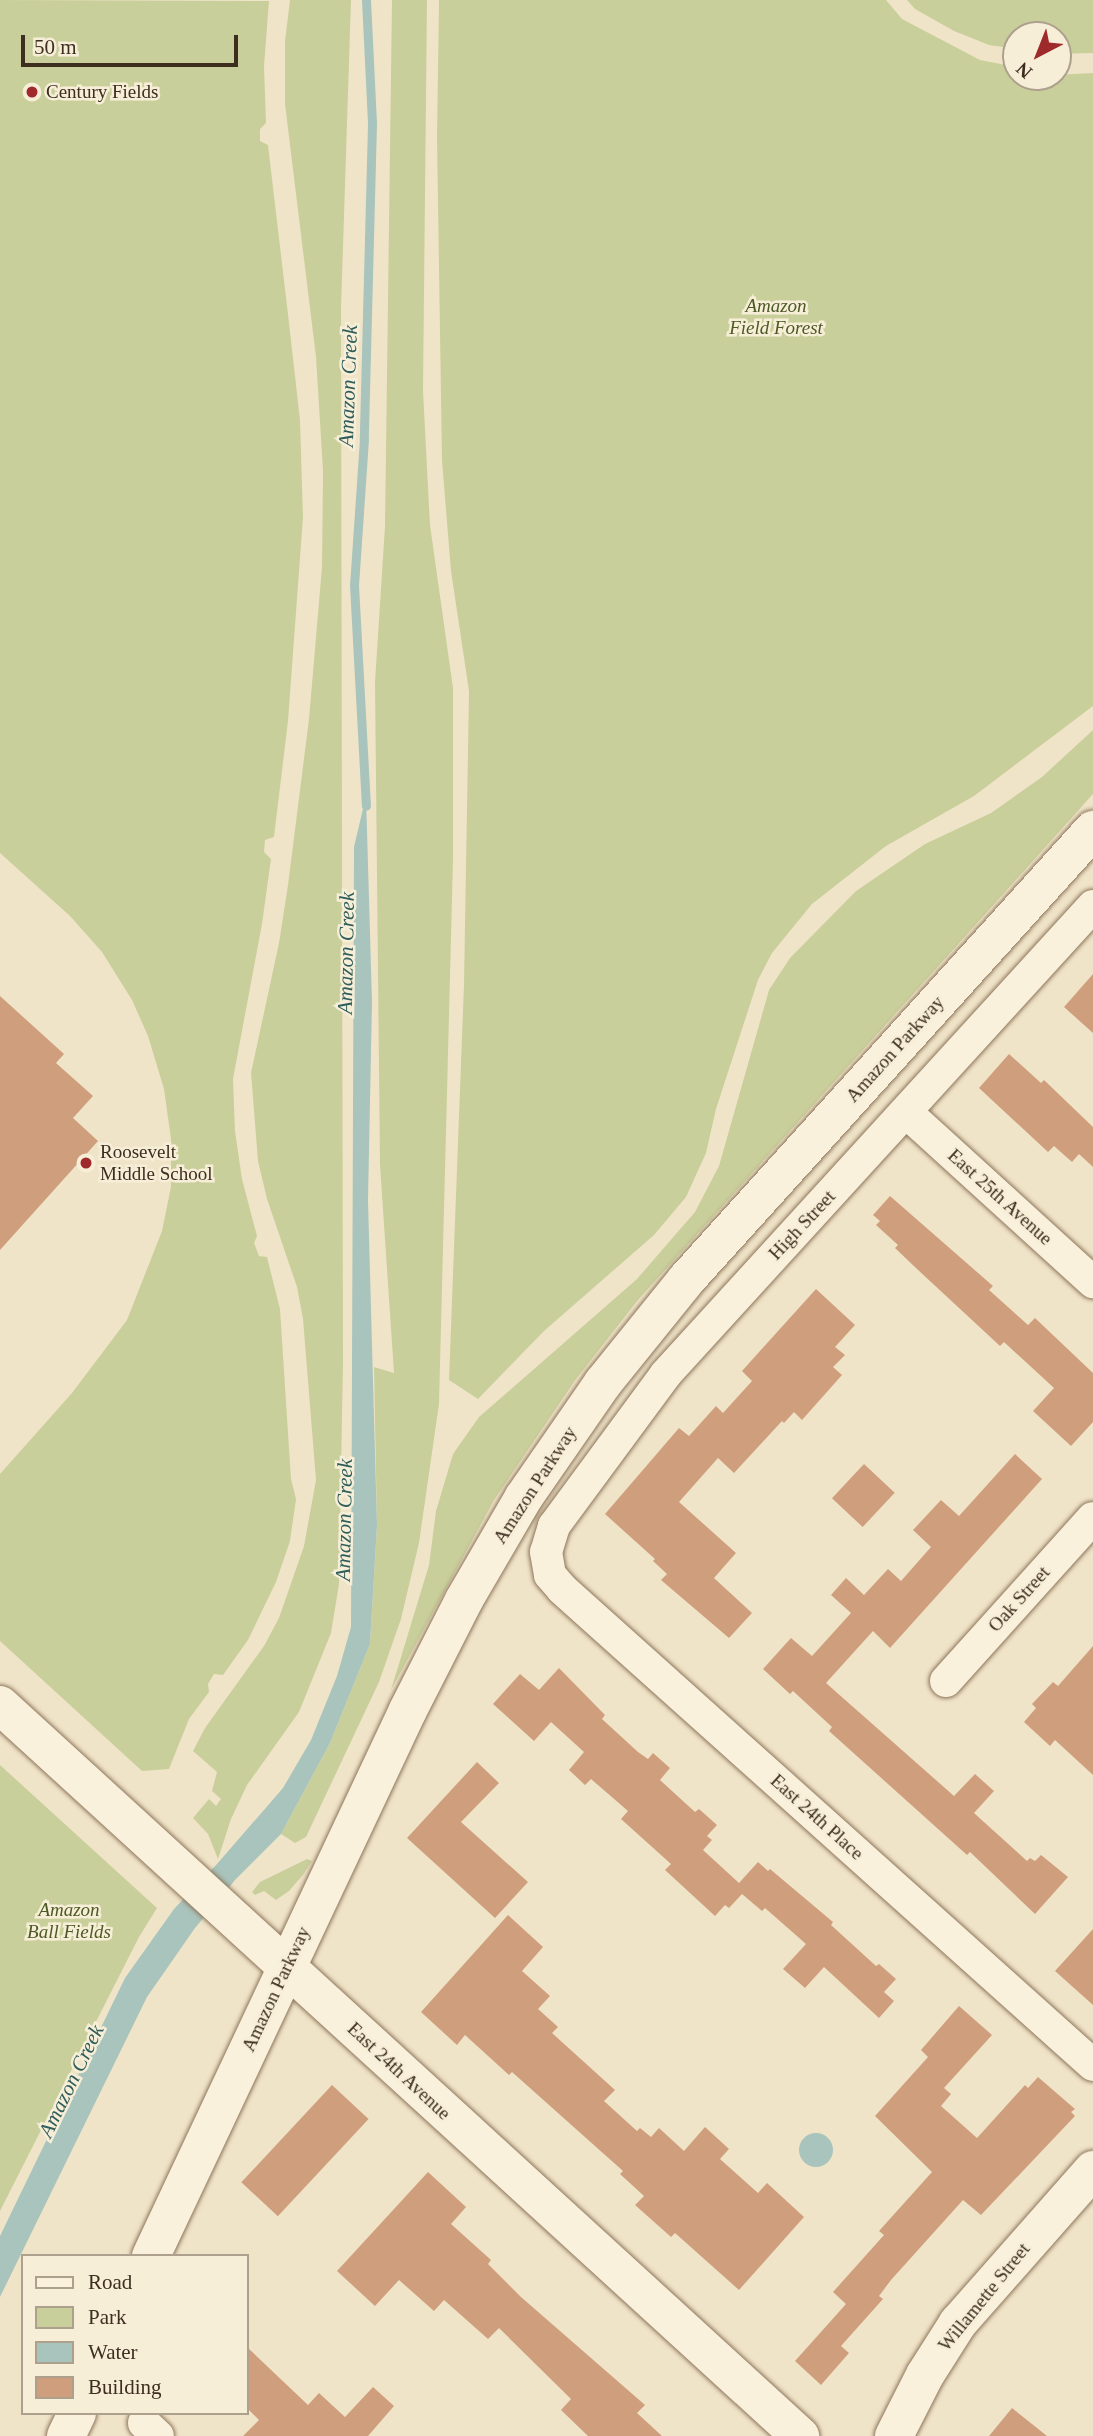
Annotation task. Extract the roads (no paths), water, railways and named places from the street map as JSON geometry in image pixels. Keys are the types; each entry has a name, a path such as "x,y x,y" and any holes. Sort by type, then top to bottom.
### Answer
{"main road":[{"name":"Amazon Parkway","path":"152,2254 408,1710 464,1600 524,1497 603,1383 695,1269 1093,830"},
{"name":"East 24th Avenue","path":"0,1705 800,2436"},
{"name":"Willamette Street","path":"894,2436 925,2375 958,2323 1093,2170"},
{"path":"66,2436 76,2415"}],"street":[{"name":"High Street","path":"547,1566 547,1543 554,1526 666,1374 1093,906"},
{"name":"East 25th Avenue","path":"906,1112 1093,1282"},
{"name":"Oak Street","path":"946,1681 1093,1518"},
{"name":"East 24th Place","path":"547,1566 562,1589 1093,2065"}],"water":[{"path":"366,796 372,1002 368,1200 377,1525 370,1644 330,1743 281,1834 235,1880 195,1928 147,1997 0,2297 0,2236 125,1978 174,1909 283,1788 311,1740 337,1676 351,1627 354,847"},
{"path":"816,2133 828,2138 833,2150 828,2162 816,2167 804,2162 799,2150 804,2138"}],"waterway":[{"name":"Amazon Creek","path":"366,0 372,124 364,439 354,585 366,806"}],"place":[{"name":"Century Fields","path":"32,92"},
{"name":"Roosevelt Middle School","path":"86,1163"}],"park label":[{"name":"Amazon Field Forest","path":"776,317"},
{"name":"Amazon Ball Fields","path":"69,1921"}]}
